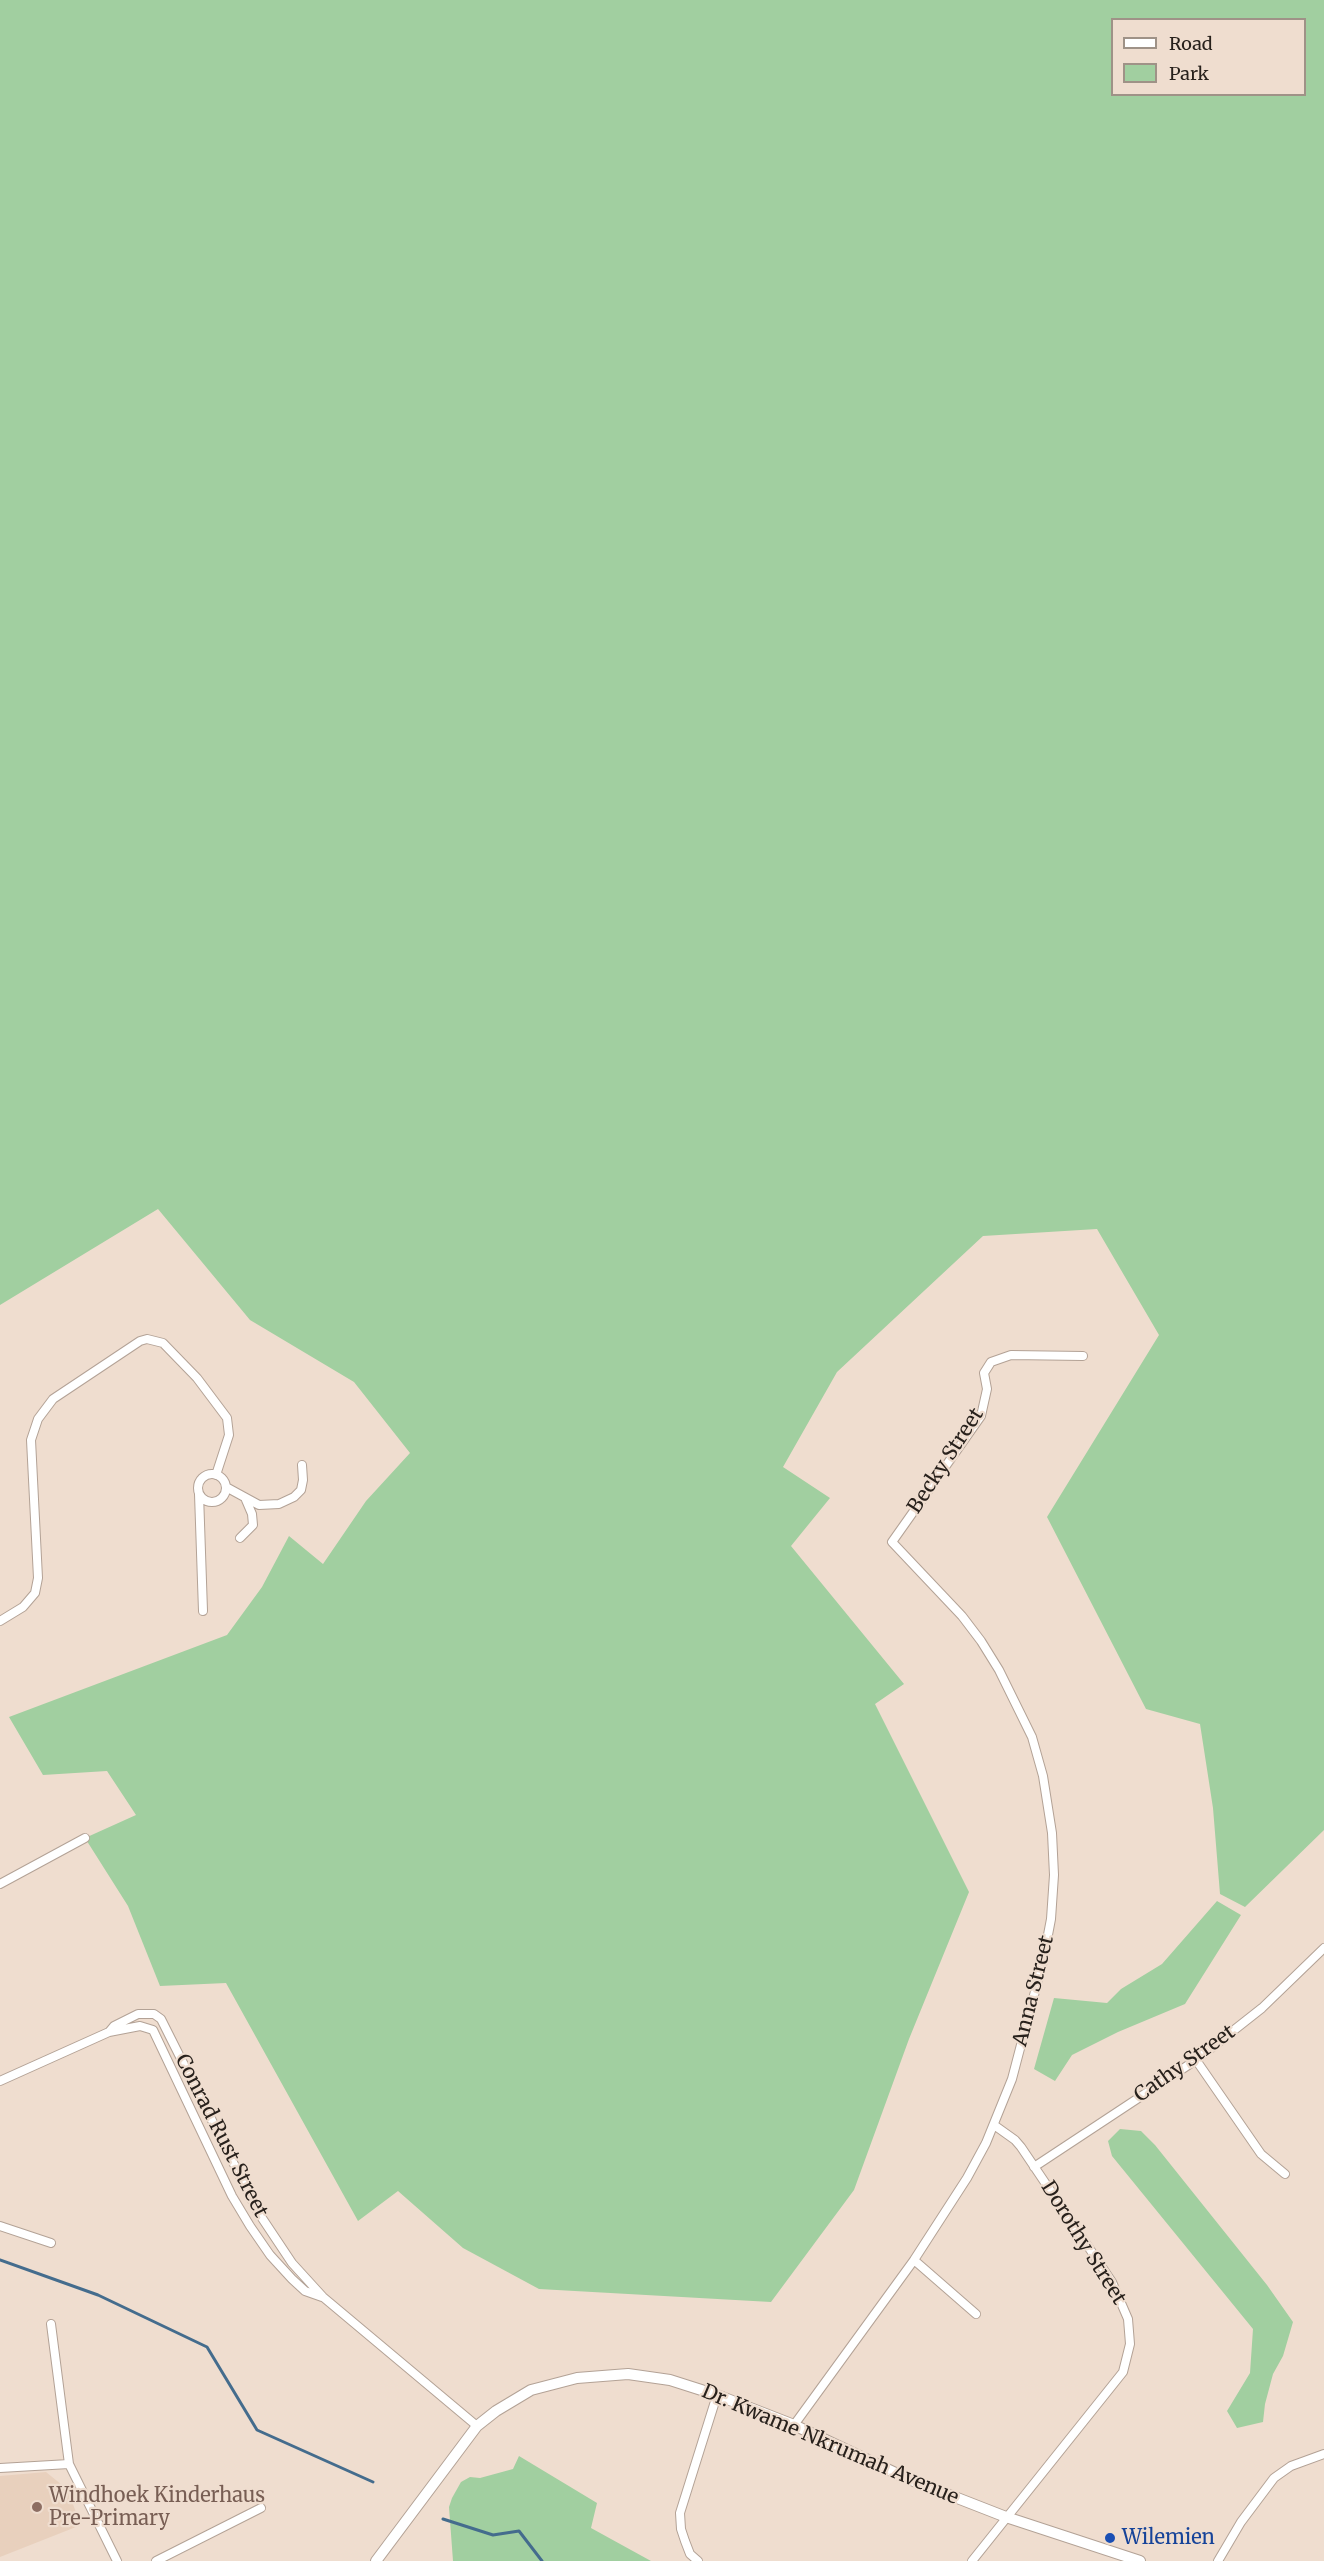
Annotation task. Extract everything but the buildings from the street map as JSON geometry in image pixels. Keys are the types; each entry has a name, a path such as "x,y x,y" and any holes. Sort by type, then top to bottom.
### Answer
{"street":[{"path":"0,1621 23,1607 35,1593 38,1578 31,1440 38,1419 53,1399 140,1341 147,1339 164,1343 197,1378 227,1418 229,1435 216,1475"},
{"name":"Becky Street","path":"892,1542 981,1416 987,1389 984,1373 991,1362 1011,1355 1083,1356"},
{"path":"203,1611 198,1488 204,1477 216,1475 223,1480 226,1487 246,1500 263,1506 287,1501 300,1490 303,1480 302,1465"},
{"path":"199,1494 206,1501 216,1502 223,1497 226,1487"},
{"path":"240,1538 253,1525 252,1514 246,1500"},
{"name":"Anna Street","path":"794,2426 914,2260 967,2178 994,2125 1012,2079 1043,1961 1051,1919 1054,1875 1052,1833 1043,1776 1028,1728 999,1670 981,1641 962,1616 892,1542"},
{"path":"0,1884 85,1838"},
{"name":"Cathy Street","path":"1034,2167 1196,2060 1262,2008 1324,1948"},
{"name":"Conrad Rust Street","path":"109,2032 114,2026 138,2014 146,2013 161,2019 258,2212 292,2263 323,2297 477,2426"},
{"name":"Conrad Rust Street","path":"109,2032 140,2026 153,2030 232,2196 250,2226 270,2255 292,2279 305,2291 323,2297"},
{"path":"0,2081 109,2032"},
{"path":"1196,2060 1261,2154 1285,2174"},
{"name":"Dorothy Street","path":"972,2561 1123,2372 1131,2344 1128,2319 1112,2282 1015,2140 994,2125"},
{"path":"0,2226 51,2243"},
{"path":"914,2260 976,2314"},
{"path":"51,2324 69,2464 117,2561"},
{"name":"Dr. Kwame Nkrumah Avenue","path":"376,2561 477,2426 531,2390 577,2378 628,2374 670,2380 717,2395 794,2426 906,2478 1006,2517 1140,2561"},
{"path":"698,2561 690,2554 685,2541 681,2529 680,2513 717,2395"},
{"path":"1218,2561 1253,2504 1274,2478 1291,2466 1324,2454"},
{"path":"0,2468 69,2464"},
{"path":"156,2561 261,2508"}],"shaded area":[{"name":"Windhoek Kinderhaus Pre-Primary","path":"46,2472 67,2489 81,2525 0,2557 0,2476"}],"green space":[{"path":"0,0 1324,0 1324,1830 1245,1907 1220,1894 1213,1808 1200,1724 1146,1709 1047,1517 1159,1335 1097,1229 983,1236 837,1372 783,1467 830,1498 791,1546 904,1684 875,1704 969,1892 909,2039 854,2190 771,2302 539,2289 463,2248 398,2191 358,2221 226,1983 160,1986 128,1906 85,1838 136,1815 107,1771 43,1775 9,1717 227,1635 262,1587 289,1536 323,1564 366,1501 410,1453 354,1382 250,1320 158,1209 0,1305"},
{"path":"1217,1901 1241,1915 1185,2004 1118,2032 1072,2055 1055,2081 1034,2069 1054,1998 1107,2003 1121,1989 1162,1964"},
{"path":"1120,2129 1141,2131 1155,2145 1267,2285 1293,2322 1283,2356 1273,2374 1263,2422 1237,2428 1227,2411 1250,2373 1253,2329 1112,2156 1108,2141"},
{"path":"519,2456 597,2503 591,2528 651,2561 453,2561 449,2507 461,2482 470,2477 480,2478 513,2469"}],"waterway":[{"path":"0,2260 98,2295 207,2347 257,2430 373,2482"},
{"path":"443,2519 493,2535 519,2531 542,2561"}],"place":[{"name":"Windhoek Kinderhaus Pre-Primary","path":"37,2507"},
{"name":"Wilemien","path":"1110,2538"}]}
